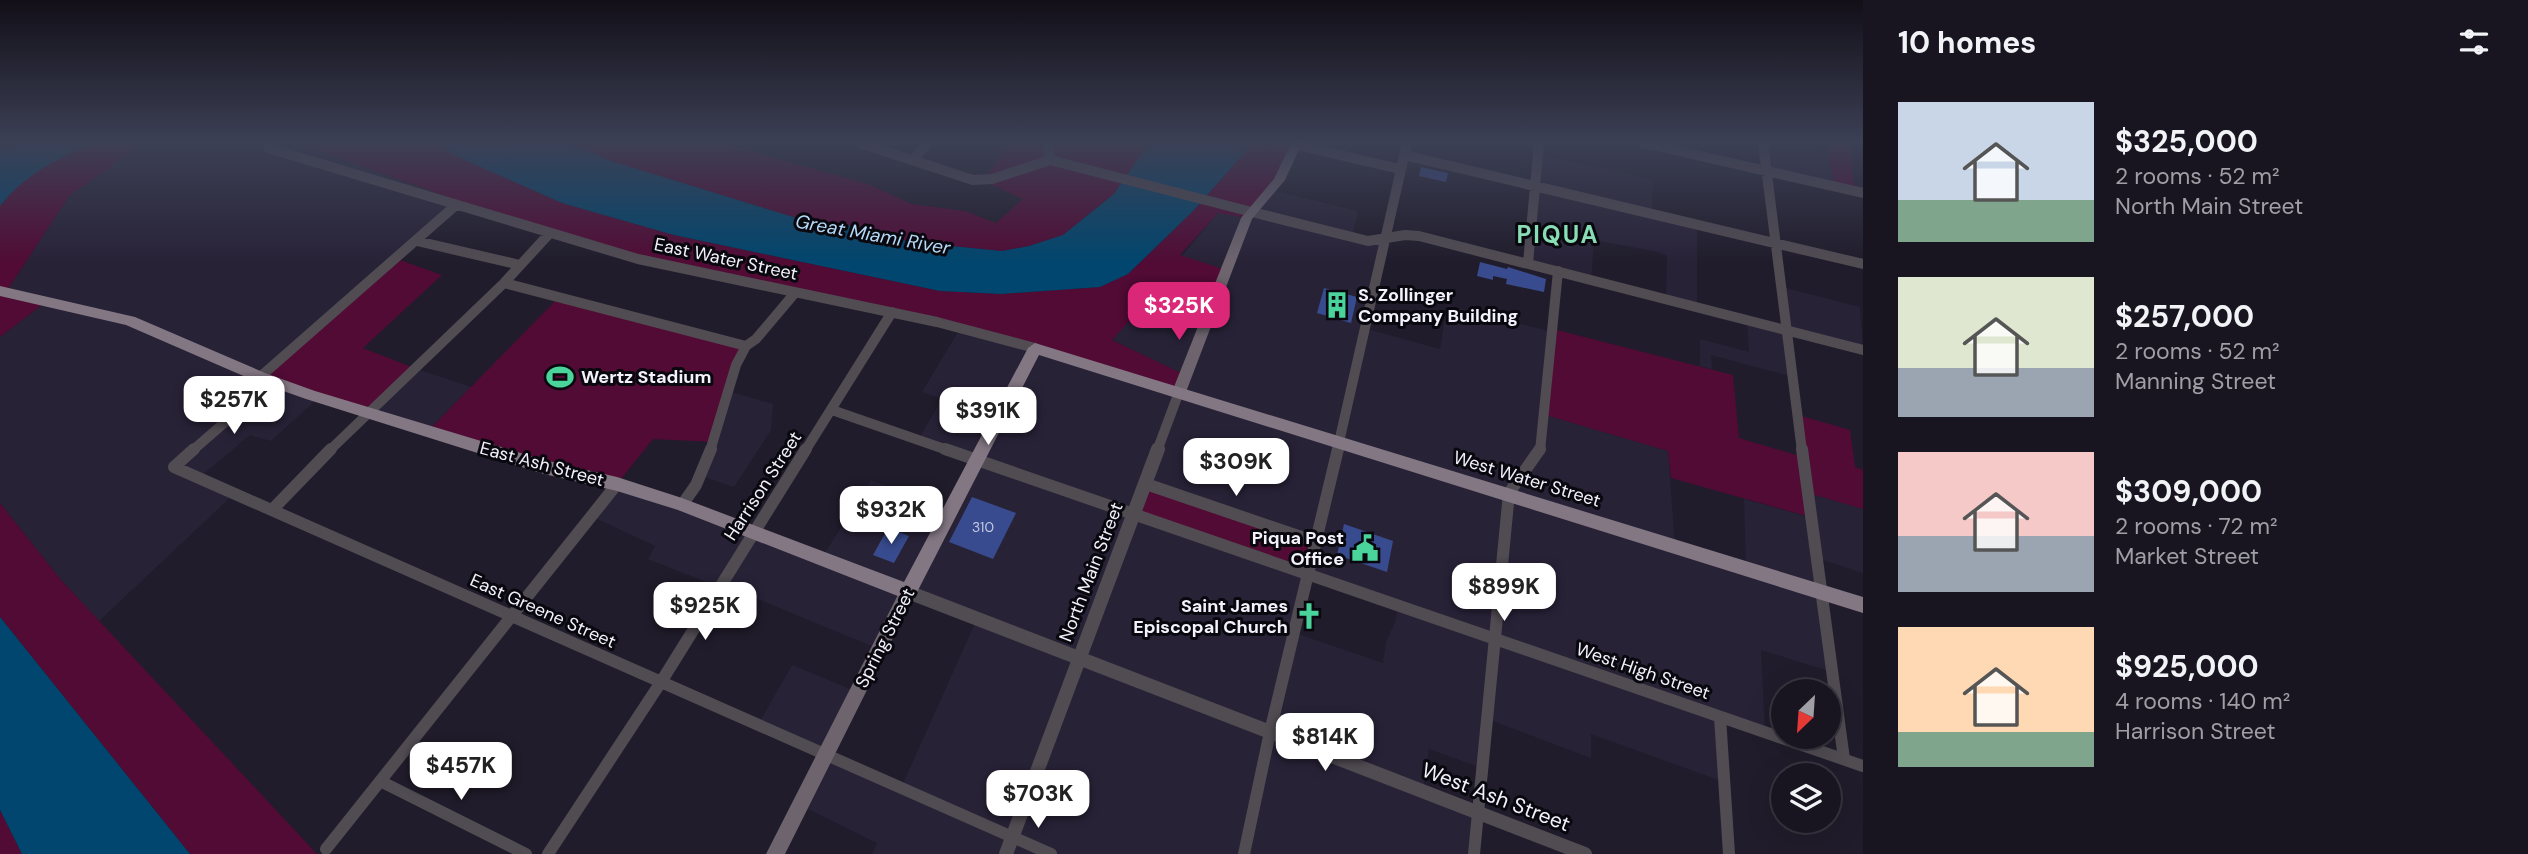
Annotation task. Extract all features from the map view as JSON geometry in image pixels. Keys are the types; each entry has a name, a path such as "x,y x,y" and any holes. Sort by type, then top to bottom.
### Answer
{"main road":[{"name":"North Main Street","path":"1179,392 1212,305 1252,212 1277,183"},
{"name":"East Ash Street","path":"0,291 130,321 266,379 544,467 617,484 682,505 908,592"},
{"name":"East Water Street","path":"1035,348 1179,392"},
{"name":"Spring Street","path":"775,854 1035,348"},
{"name":"West Water Street","path":"1179,392 1863,605"}],"street":[{"name":"East Water Street","path":"383,183 548,235 639,260 794,294 939,321 1035,348"},
{"path":"1140,183 1352,238 1368,241 1405,235 1419,236 1863,351"},
{"path":"1244,854 1270,732 1362,348 1397,183"},
{"path":"1518,183 1863,264"},
{"path":"1528,263 1535,183"},
{"path":"1769,183 1805,475 1844,759"},
{"path":"1817,183 1863,193"},
{"path":"266,379 456,205"},
{"path":"272,510 368,412 504,283 548,235"},
{"path":"417,241 520,265"},
{"path":"1474,854 1508,493 1513,482 1533,464 1540,453 1543,400 1558,271"},
{"path":"504,283 746,346"},
{"path":"682,505 696,485 710,453 736,365 746,346 756,339 794,294"},
{"name":"Harrison Street","path":"548,854 661,682 892,312"},
{"name":"East Greene Street","path":"266,379 174,467 1051,854"},
{"name":"North Main Street","path":"1006,854 1179,392"},
{"name":"West High Street","path":"832,410 1863,766"},
{"path":"326,849 617,484"},
{"path":"1146,484 1316,542"},
{"name":"East Ash Street","path":"908,592 1079,658"},
{"name":"West Ash Street","path":"1079,658 1585,854"},
{"path":"1720,717 1729,854"},
{"path":"380,781 526,854"}],"shaded area":[{"path":"20,183 87,183 69,196 6,292 47,301 0,337 0,206"},
{"path":"87,183 409,183 459,201 316,330 319,397 271,441 250,435 200,477 235,493 99,621 61,580 0,503 0,337 47,301 6,292 69,196"},
{"path":"409,183 517,183 562,203 674,235 940,291 1001,294 1099,287 1128,274 1218,183 1274,183 1247,218 1218,213 1180,255 1226,270 1208,315 1150,298 1112,340 1185,375 1179,392 981,332 639,260"},
{"path":"682,183 864,183 911,204 965,211 996,223 1023,199 987,183 1122,183 1114,194 1063,235 1002,251 910,242 847,225 803,220"},
{"path":"1535,183 1653,183 1652,214 1697,225 1697,307 1666,299 1667,256 1658,252 1594,240 1591,280 1528,263"},
{"path":"1816,183 1834,183 1835,187"},
{"path":"1834,183 1853,183 1854,191 1835,187"},
{"path":"1271,190 1358,211 1352,238 1385,239 1367,329 1440,349 1447,305 1552,332 1542,414 1668,451 1675,546 1746,568 1744,499 1809,517 1808,493 1863,509 1863,573 1817,558 1832,672 1761,650 1765,733 1720,718 1724,782 1591,734 1591,758 1488,719 1482,768 1429,749 1423,791 1478,813 1474,854 872,854 877,843 800,805 825,755 758,725 792,665 857,692 826,754 901,788 977,619 908,592 879,649 721,584 719,587 648,559 655,546 591,516 617,484 821,559 871,480 951,510 977,460 918,440 942,399 922,392 961,327 1185,375 1112,340 1218,213","holes":["1308,574 1398,604 1396,620 1386,642 1383,663 1295,633"]},
{"path":"397,259 442,275 363,348 414,368 367,412 260,377"},
{"path":"1782,287 1860,307 1863,350 1789,331 1793,377 1711,355 1712,369 1700,366 1700,339 1749,352 1747,320 1788,331"},
{"path":"559,297 746,346 714,442 653,439 617,484 428,431"},
{"path":"1553,329 1733,375 1739,438 1803,457 1798,415 1850,430 1855,467 1863,470 1863,509 1808,493 1810,517 1671,478 1668,451 1542,414"},
{"path":"414,368 471,387 428,431 367,412"},
{"path":"728,391 773,404 771,430 734,487 701,476"},
{"path":"1146,484 1316,542 1308,574 1133,515"},
{"path":"0,503 61,580 317,854 190,854 0,617"},
{"path":"0,810 22,854 0,854"}],"water":[{"path":"0,183 22,183 10,194 0,206"},
{"name":"Great Miami River","path":"517,183 682,183 803,220 847,225 910,242 1002,251 1063,235 1114,194 1122,183 1218,183 1128,274 1100,287 1001,294 940,291 674,235 562,203"},
{"path":"0,617 190,854 22,854 0,810"}],"building":[{"path":"1480,262 1507,269 1508,267 1546,279 1544,292 1506,284 1507,279 1493,276 1493,280 1477,276"},
{"name":"S. Zollinger Company Building","path":"1324,288 1357,297 1351,323 1317,313"},
{"path":"972,497 1016,513 993,559 949,542"},
{"name":"Piqua Post Office","path":"1344,524 1393,541 1387,572 1337,555"},
{"path":"888,528 909,536 894,563 873,555"}],"place":[{"name":"S. Zollinger Company Building","path":"1337,305"},
{"name":"Wertz Stadium","path":"560,377"},
{"name":"Piqua Post Office","path":"1365,548"},
{"name":"Saint James Episcopal Church","path":"1309,616"}],"district":[{"name":"PIQUA","path":"1558,235"}]}
